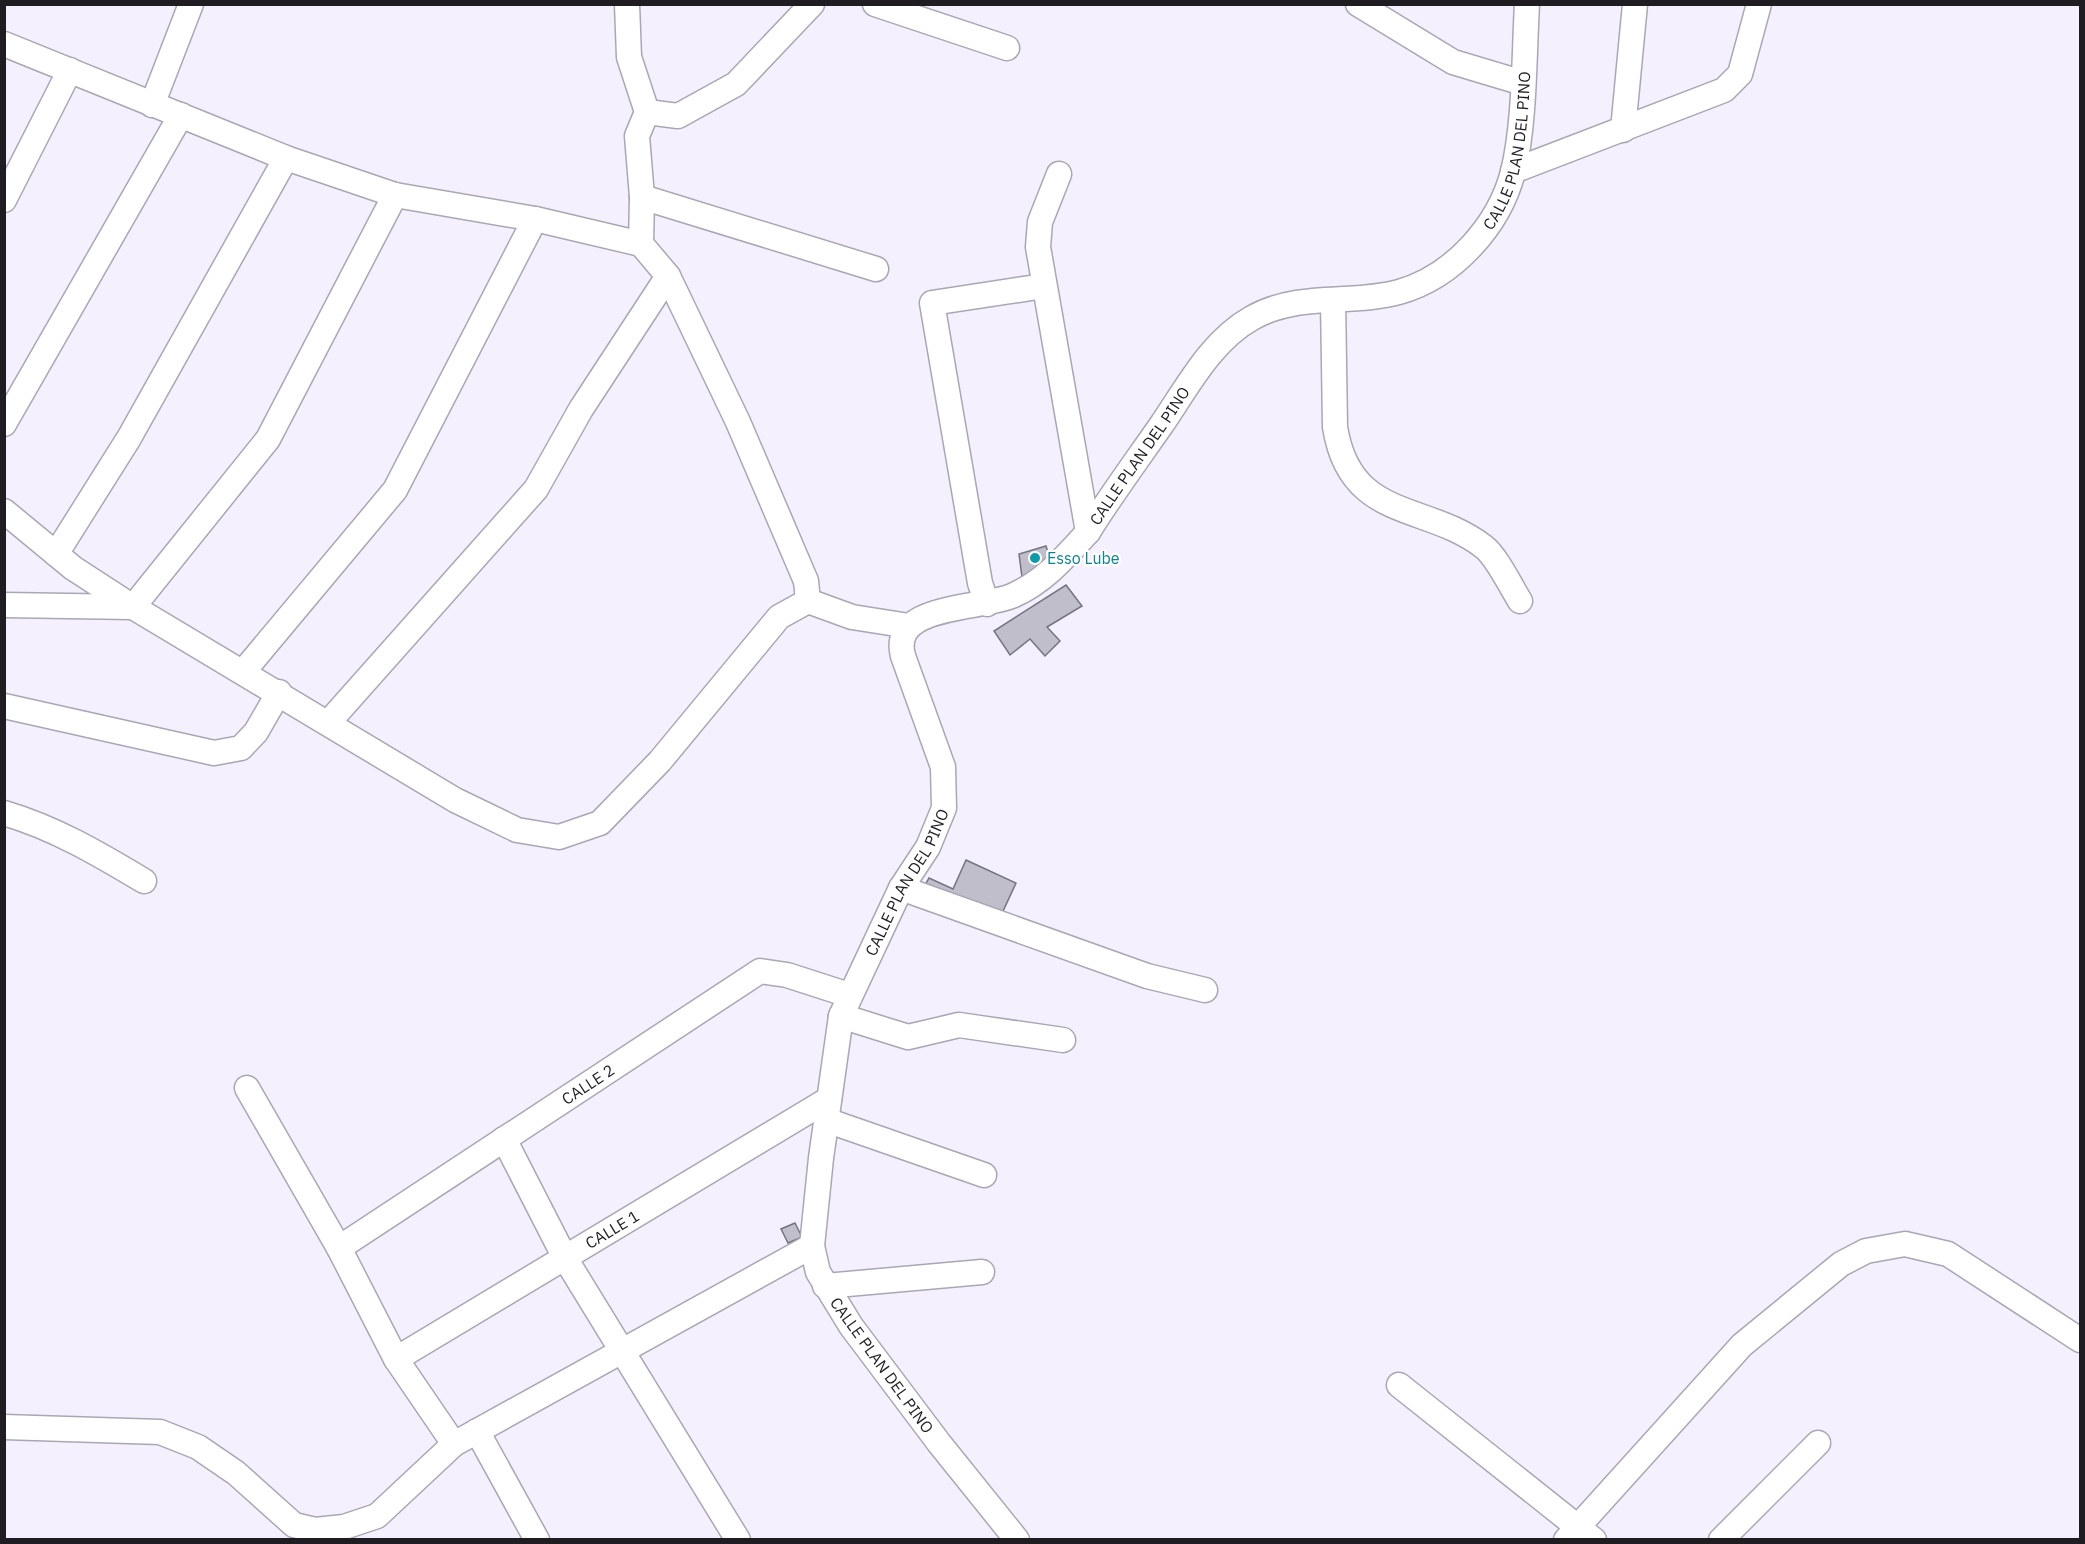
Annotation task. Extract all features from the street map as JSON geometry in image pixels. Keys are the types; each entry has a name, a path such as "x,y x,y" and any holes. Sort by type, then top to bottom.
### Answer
{"street":[{"path":"152,105 191,4"},
{"path":"627,4 629,57 647,112 637,136 642,197 641,244"},
{"path":"647,112 678,116 736,84 812,4"},
{"path":"875,4 1007,48"},
{"path":"1358,4 1453,62 1523,83"},
{"name":"CALLE PLAN DEL PINO","path":"1009,1537 851,1326 818,1272 813,1246 827,1110 845,1006 901,888 936,831 944,808 943,767 900,645 902,635 909,626 923,616 1012,597 1034,584 1064,560 1088,532 1189,385 1227,335 1273,307 1398,292 1453,263 1476,242 1504,197 1513,171 1523,83 1527,4"},
{"path":"1623,130 1635,4"},
{"path":"1513,171 1724,90 1740,74 1759,4"},
{"path":"4,44 286,158 395,195 535,219 641,244 668,276 738,422 806,581 808,601"},
{"path":"4,200 70,70"},
{"path":"4,424 181,115"},
{"path":"56,554 129,438 286,158"},
{"path":"1059,174 1040,222 1038,247 1088,532"},
{"path":"133,607 268,439 395,195"},
{"path":"642,197 876,269"},
{"path":"243,672 395,490 535,219"},
{"path":"328,723 536,489 580,409 668,276"},
{"path":"987,604 980,584 932,303 1044,286"},
{"path":"1333,300 1335,427 1338,446 1360,486 1381,501 1465,536 1486,549 1520,601"},
{"path":"4,511 56,554 133,607 279,692 455,800 517,830 560,837 600,823 660,761 779,617 808,601 852,617 909,626"},
{"path":"4,605 133,607"},
{"path":"4,706 214,753 241,748 256,732 279,692"},
{"path":"4,813 32,821 86,847 144,881"},
{"path":"901,888 1148,976 1205,990"},
{"name":"CALLE 2","path":"339,1248 760,971 787,975 908,1037 959,1025 1063,1040"},
{"path":"247,1088 339,1248 396,1359 454,1444"},
{"path":"827,1110 984,1175"},
{"name":"CALLE 1","path":"396,1359 565,1258 827,1110"},
{"path":"504,1139 565,1258 624,1350 738,1539"},
{"path":"1399,1385 1579,1535 1742,1345 1841,1264 1866,1251 1905,1244 1948,1254 2080,1340"},
{"path":"4,1427 160,1432 198,1447 217,1460 294,1525 315,1530 344,1527 377,1516 454,1444 813,1246"},
{"path":"825,1286 982,1272"},
{"path":"477,1431 537,1539"},
{"path":"1722,1539 1818,1443"}],"building":[{"name":"Esso Lube","path":"1046,546 1051,562 1022,577 1019,554"},
{"path":"1066,585 1082,606 1047,627 1060,641 1045,656 1030,639 1010,655 994,631"},
{"path":"966,860 1016,883 998,922 924,887 929,878 953,889"},
{"path":"795,1223 802,1237 788,1243 781,1229"}],"place":[{"name":"Esso Lube","path":"1035,558"}]}
